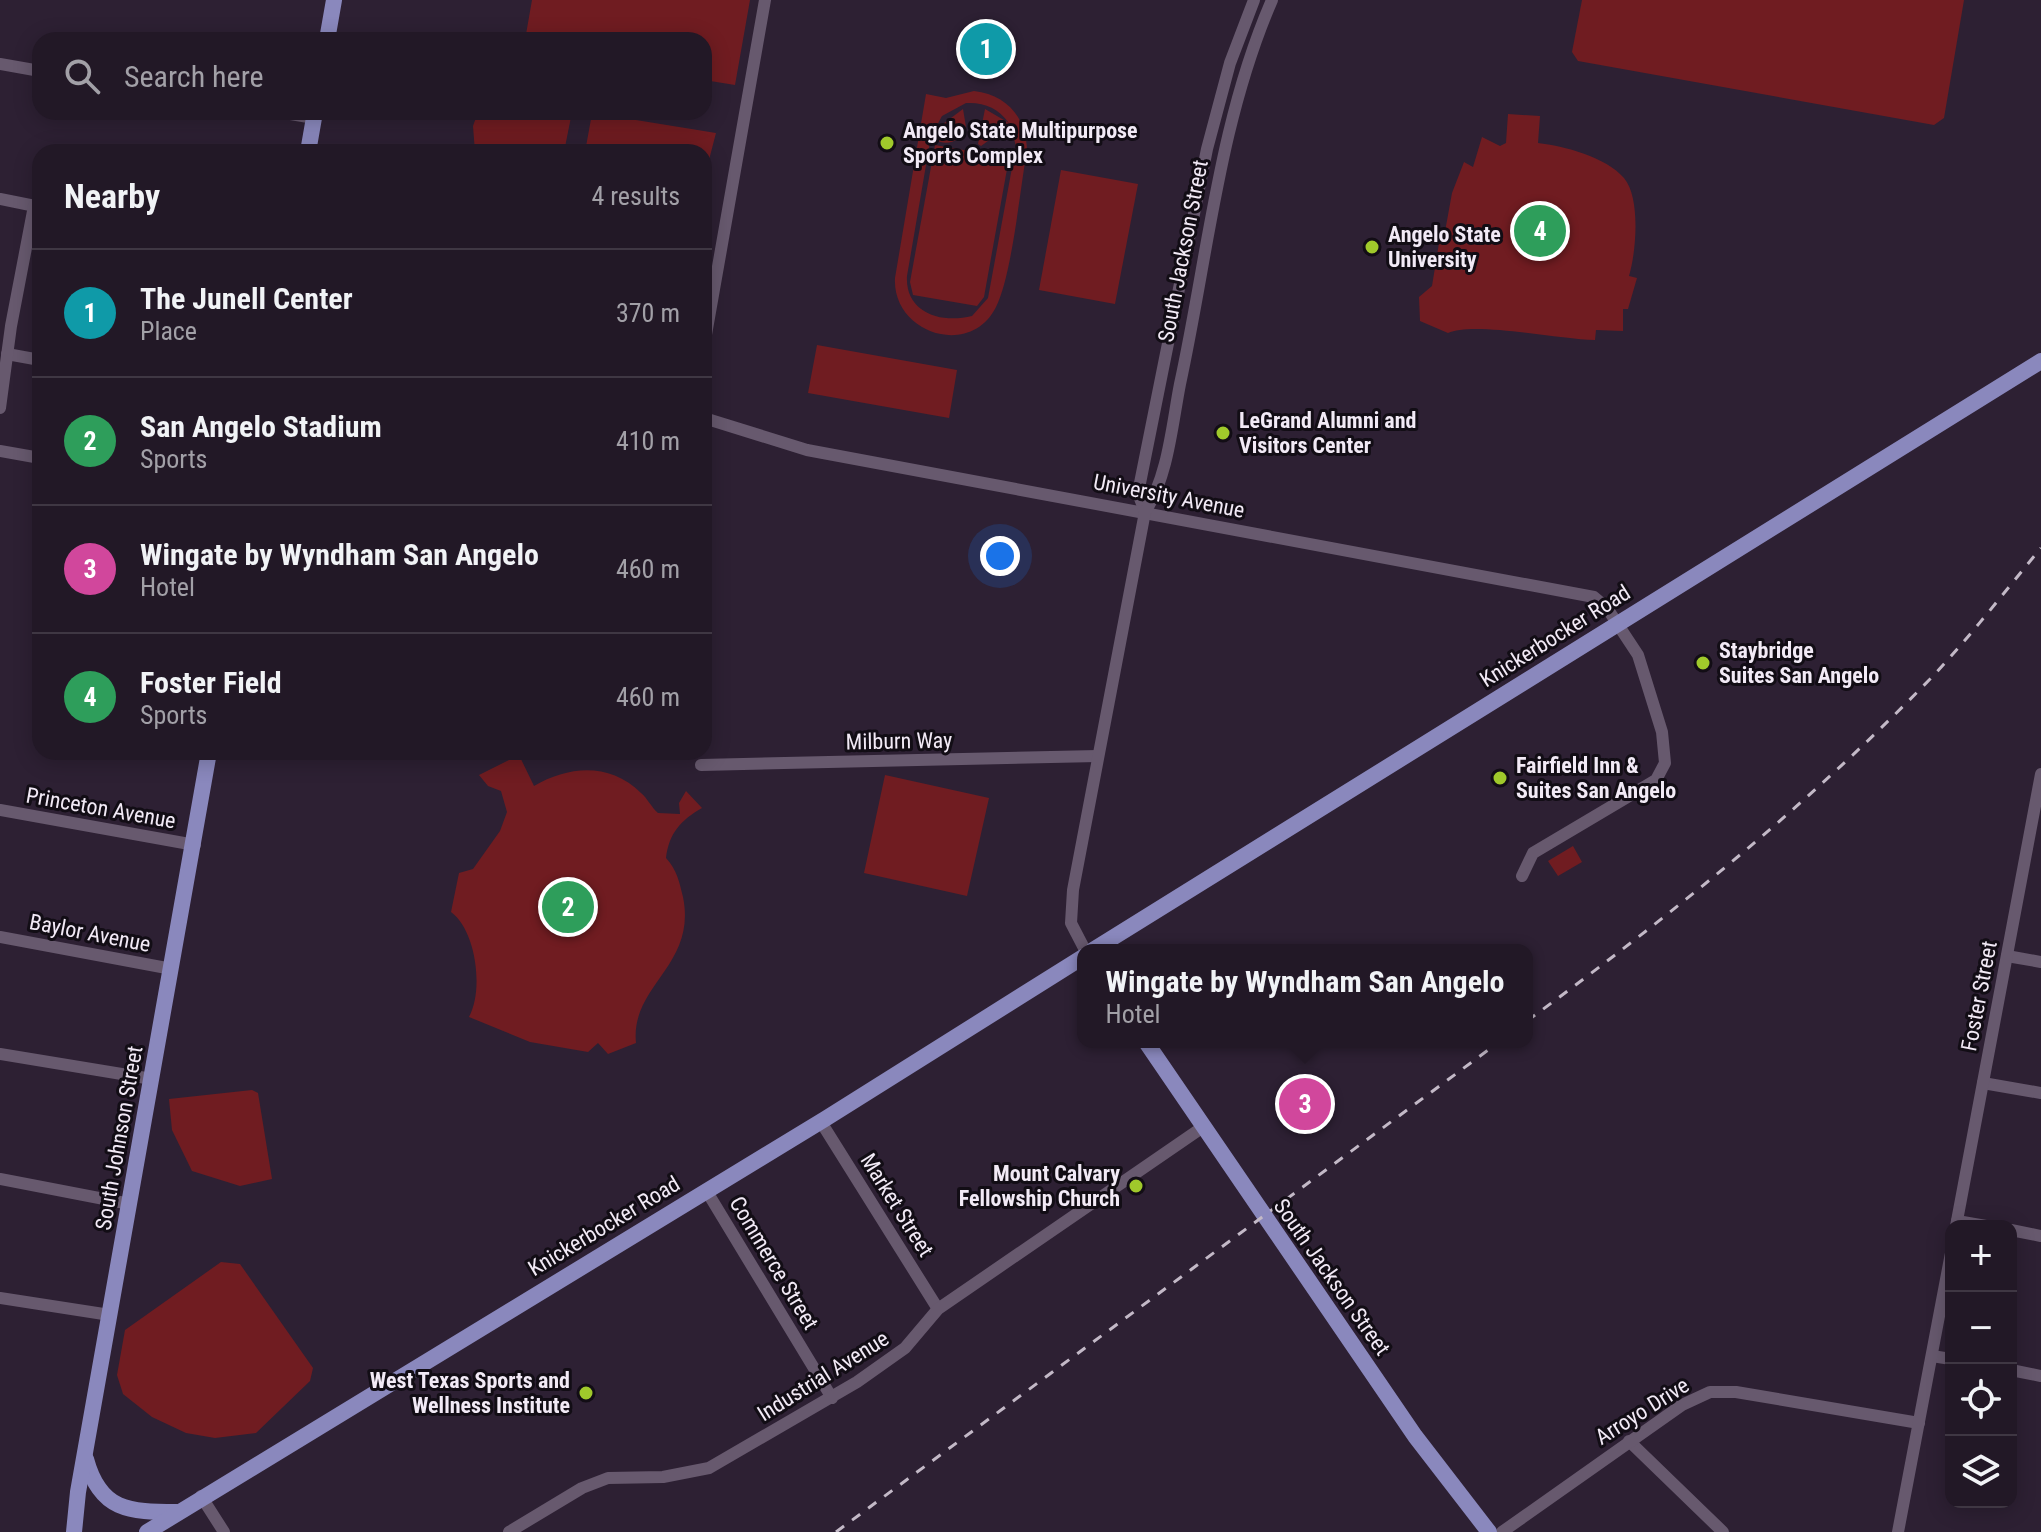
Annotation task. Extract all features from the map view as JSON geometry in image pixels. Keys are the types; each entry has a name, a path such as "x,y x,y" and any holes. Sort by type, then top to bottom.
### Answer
{"main road":[{"path":"328,32 334,0"},
{"path":"309,144 313,120"},
{"name":"Knickerbocker Road","path":"1103,944 2041,361"},
{"name":"South Johnson Street","path":"74,1532 84,1456 208,760"},
{"name":"Knickerbocker Road","path":"147,1532 201,1496 821,1122 1077,961"},
{"name":"South Jackson Street","path":"1150,1048 1415,1436 1489,1532"},
{"path":"84,1456 91,1479 112,1502 139,1512 177,1512"}],"street":[{"path":"712,301 765,0"},
{"name":"South Jackson Street","path":"1145,512 1138,493 1207,149 1230,63 1254,0"},
{"name":"South Jackson Street","path":"1082,944 1071,923 1073,890 1145,512 1156,495 1173,419 1228,132 1246,65 1272,0"},
{"path":"0,64 32,70"},
{"path":"0,199 32,205"},
{"path":"0,408 7,354 6,325 32,225"},
{"path":"7,354 32,359"},
{"name":"University Avenue","path":"712,420 807,450 1582,594 1607,608 1638,655 1662,732 1665,763 1656,780 1533,853 1522,876"},
{"path":"0,451 32,457"},
{"name":"Milburn Way","path":"701,765 1098,756"},
{"name":"Foster Street","path":"1957,1220 2007,956 2036,827 2041,774"},
{"name":"Princeton Avenue","path":"0,810 195,845"},
{"name":"Baylor Avenue","path":"0,937 172,969"},
{"path":"2007,956 2041,962"},
{"path":"0,1054 152,1079"},
{"path":"1983,1083 2041,1093"},
{"name":"Market Street","path":"821,1122 938,1309"},
{"name":"Industrial Avenue","path":"509,1532 582,1488 608,1478 663,1477 709,1468 832,1398 905,1348 938,1309 1203,1127"},
{"path":"0,1179 130,1204"},
{"name":"Commerce Street","path":"706,1190 832,1398"},
{"path":"2017,1231 2041,1236"},
{"path":"1899,1532 1945,1286"},
{"path":"0,1298 110,1315"},
{"path":"1932,1356 1945,1358"},
{"path":"2017,1371 2041,1376"},
{"name":"Arroyo Drive","path":"1502,1532 1682,1405 1710,1392 1736,1392 1919,1423"},
{"path":"1629,1441 1723,1532"},
{"path":"201,1496 224,1532"}],"shaded area":[{"path":"532,0 750,0 735,85 712,81 712,32 526,32"},
{"path":"1582,0 1964,0 1944,118 1934,125 1578,61 1572,52"},
{"path":"974,91 996,97 1018,118 1027,150 1002,293 984,323 969,332 952,335 935,333 919,325 906,313 897,297 895,278 926,94 946,98","holes":["966,103 995,110 1009,123 985,109 978,144 981,146 1010,125 1016,146 988,298 972,316 948,318 918,307 908,288 907,276 931,136 942,116"]},
{"path":"963,109 966,127 961,136 950,142 935,140 943,124"},
{"path":"1508,114 1540,116 1538,143 1596,158 1624,178 1629,187 1636,226 1629,276 1637,278 1628,309 1623,309 1623,331 1596,330 1595,340 1476,329 1448,333 1420,321 1419,297 1432,286 1440,237 1444,237 1452,193 1464,162 1473,167 1482,137 1500,146 1506,143"},
{"path":"475,120 570,120 566,144 474,144"},
{"path":"591,120 636,120 716,133 712,148 712,144 586,144"},
{"path":"935,145 1009,158 984,297 977,306 913,295 910,282"},
{"path":"1061,170 1138,184 1115,304 1039,290"},
{"path":"817,345 957,370 949,418 808,393"},
{"path":"509,760 521,760 534,786 561,774 589,770 616,776 629,783 658,813 680,814 679,803 686,791 702,808 677,828 670,841 666,858 679,881 685,921 673,958 643,1005 637,1023 636,1043 608,1054 598,1043 588,1052 530,1042 469,1017 476,992 475,961 466,932 451,912 459,873 473,869 500,831 507,812 501,791 488,786 479,775"},
{"path":"885,775 989,798 967,896 864,873"},
{"path":"1573,846 1582,862 1558,876 1548,861"},
{"path":"252,1090 258,1093 272,1179 240,1186 192,1171 172,1130 169,1099"},
{"path":"221,1262 240,1264 313,1368 310,1381 256,1433 215,1438 186,1433 152,1417 123,1394 117,1375 125,1330"}],"railway":[{"path":"1533,1016 1685,900 1836,771 1931,678 2041,548"},
{"path":"836,1532 1491,1048"}],"place":[{"name":"The Junell Center","path":"986,49"},
{"name":"Angelo State Multipurpose Sports Complex","path":"887,143"},
{"name":"Foster Field","path":"1540,231"},
{"name":"Angelo State University","path":"1372,247"},
{"name":"LeGrand Alumni and Visitors Center","path":"1223,433"},
{"name":"Staybridge Suites San Angelo","path":"1703,663"},
{"name":"Fairfield Inn & Suites San Angelo","path":"1500,778"},
{"name":"San Angelo Stadium","path":"568,907"},
{"name":"Wingate by Wyndham San Angelo","path":"1305,1104"},
{"name":"Mount Calvary Fellowship Church","path":"1136,1186"},
{"name":"West Texas Sports and Wellness Institute","path":"586,1393"}]}
